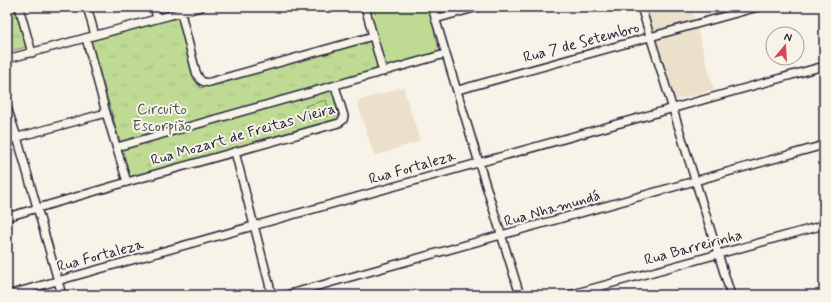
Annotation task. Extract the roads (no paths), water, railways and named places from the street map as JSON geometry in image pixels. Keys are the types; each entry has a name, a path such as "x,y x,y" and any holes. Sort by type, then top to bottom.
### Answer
{"street":[{"path":"19,7 32,53"},
{"path":"87,7 95,34"},
{"path":"154,7 158,18"},
{"path":"7,59 86,38 95,34 201,7"},
{"path":"365,7 383,72"},
{"path":"432,7 445,54 458,90 520,295"},
{"path":"435,19 478,7"},
{"path":"641,7 731,295"},
{"name":"Rua 7 de Setembro","path":"458,90 758,7"},
{"path":"181,13 196,72 199,79 205,82 373,36"},
{"path":"86,38 127,182"},
{"name":"Rua Mozart de Freitas Vieira","path":"7,217 330,126 342,121 344,116 336,86 445,54"},
{"name":"Rua Fortaleza","path":"7,295 824,66"},
{"path":"117,148 336,86"},
{"path":"7,107 62,295"},
{"path":"7,140 106,112"},
{"name":"Rua Nhamundá","path":"286,295 502,236 824,144"},
{"path":"234,152 272,295"},
{"name":"Rua Barreirinha","path":"569,295 824,225"}],"park label":[{"name":"Circuito Escorpião","path":"162,118"}]}
